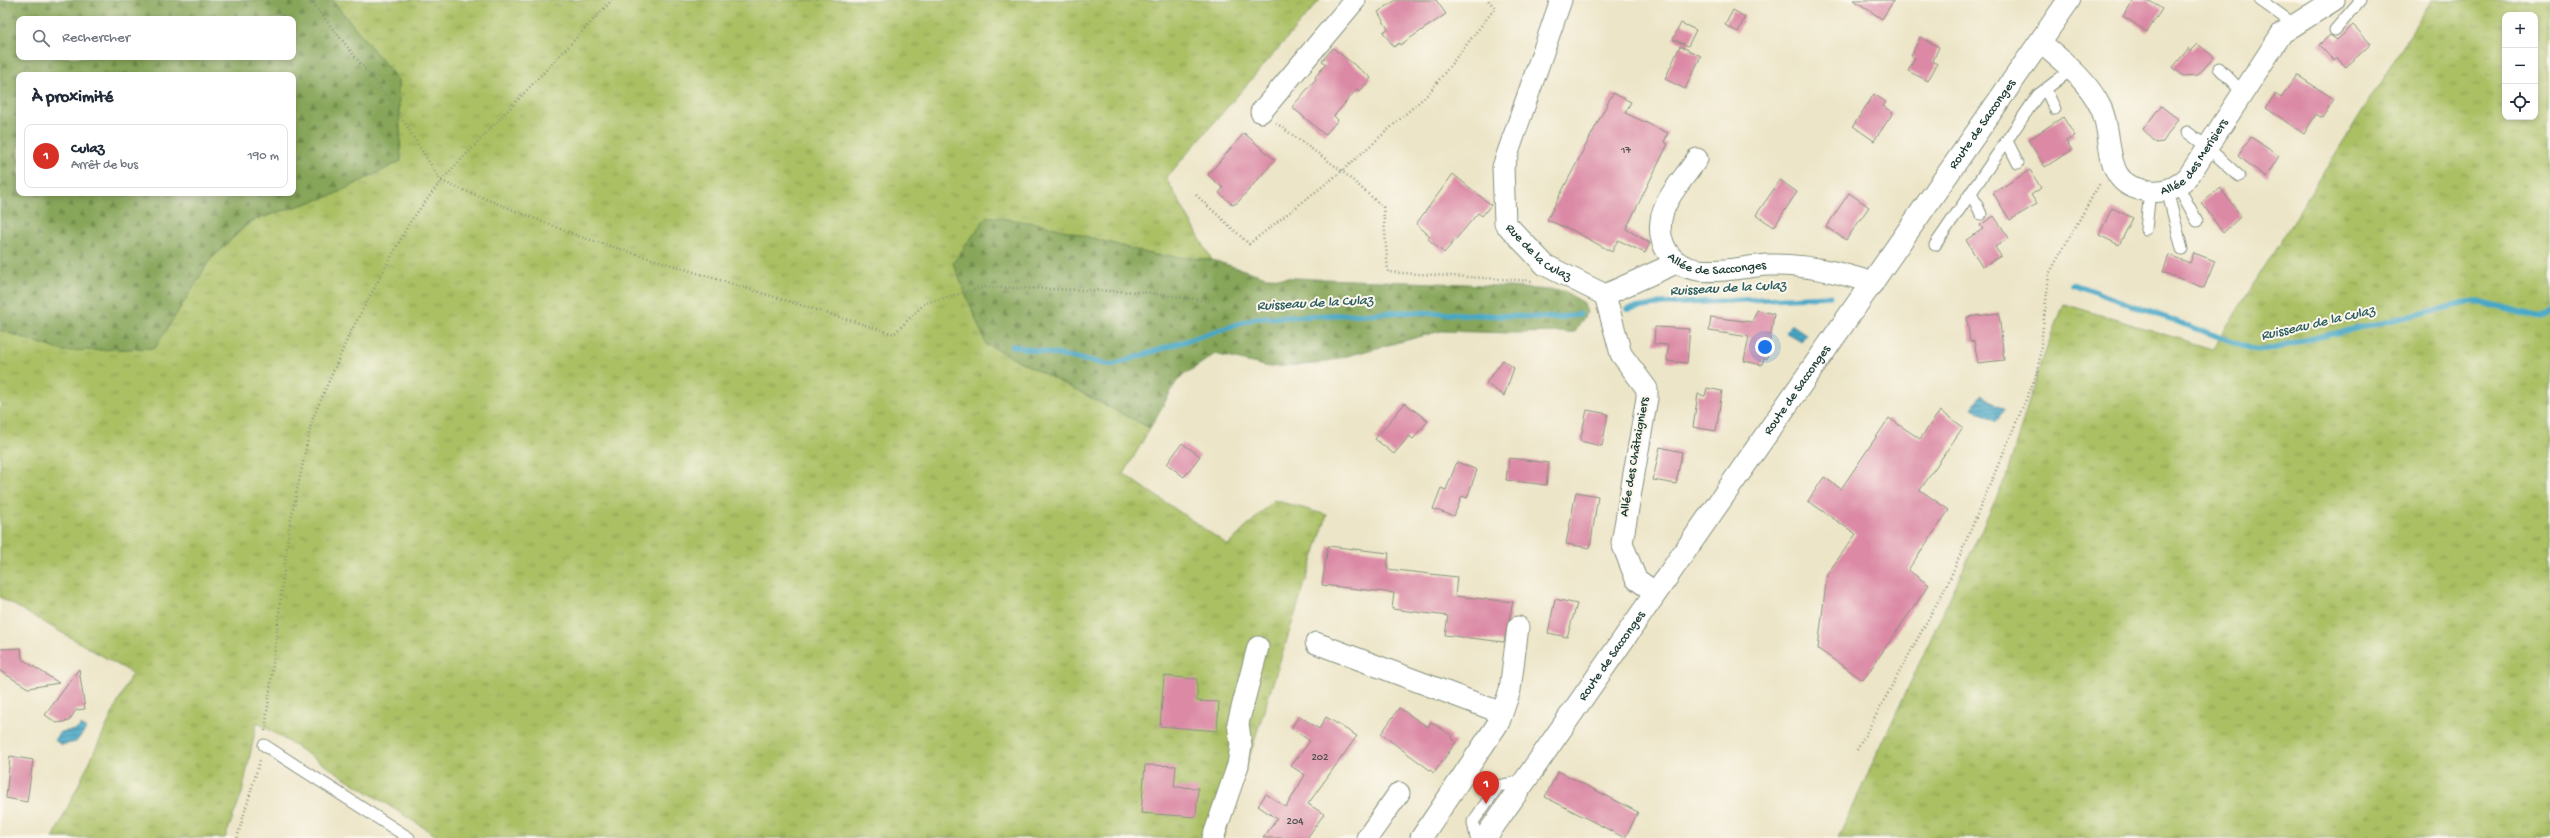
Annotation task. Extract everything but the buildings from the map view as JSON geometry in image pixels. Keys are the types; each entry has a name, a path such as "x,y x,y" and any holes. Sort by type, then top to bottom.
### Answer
{"street":[{"path":"1261,112 1355,0"},
{"name":"Rue de la Culaz","path":"1562,0 1503,167 1505,223 1544,265 1605,295"},
{"name":"Route de Sacconges","path":"1485,838 1524,780 2041,43 2069,0"},
{"name":"Allée des Merisiers","path":"2041,43 2072,69 2100,107 2112,161 2119,177 2127,185 2141,191 2165,189 2188,176 2282,32 2334,0"},
{"name":"Allée de Sacconges","path":"1697,159 1666,204 1661,218 1661,242 1667,254 1676,263 1699,270 1769,265 1812,268 1873,283"},
{"path":"1605,295 1676,263"},
{"name":"Allée des Châtaigniers","path":"1605,295 1621,354 1647,389 1648,398 1622,542 1636,579 1656,593"},
{"path":"1421,838 1499,722 1510,690 1518,627"},
{"path":"1316,643 1502,713"},
{"path":"1213,838 1238,765 1241,745 1238,723 1258,647"},
{"path":"1367,838 1399,793"}],"lane":[{"path":"2260,0 2295,24"},
{"path":"2335,30 2360,2 2359,0"},
{"path":"2219,68 2243,93"},
{"path":"1935,245 2038,95 2072,69"},
{"path":"2046,90 2055,109"},
{"path":"2187,132 2208,147 2240,176"},
{"path":"2007,141 2018,163"},
{"path":"2165,189 2197,221"},
{"path":"2146,229 2165,189"},
{"path":"2165,189 2182,249"},
{"path":"1971,193 1981,214"},
{"path":"264,745 409,838"},
{"path":"1476,838 1473,822 1498,786 1524,780"}],"path":[{"path":"310,0 392,102 441,181 578,236 894,334 925,303 985,287 1142,292 1211,302"},
{"path":"237,838 264,745 289,529 312,420 360,315 410,222 441,181 612,0"},
{"path":"1196,195 1249,244 1342,171 1428,94 1495,8 1488,0"},
{"path":"1261,112 1342,171 1383,207 1388,272 1534,281 1570,278"},
{"path":"1857,750 1950,581 2038,371 2049,274 2112,161"}],"green space":[{"path":"0,0 332,0 398,80 401,161 333,195 250,221 210,260 155,348 63,351 0,330"},
{"path":"332,0 1320,0 1166,178 1212,260 1154,255 1041,224 986,344 1150,428 1124,474 1228,545 1274,500 1327,515 1223,838 440,838 257,722 242,793 225,838 53,838 132,673 0,597 0,330 63,351 155,348 210,260 251,221 333,195 401,161 398,80"},
{"path":"2432,0 2550,0 2550,838 1838,838 2006,477 2038,371 2064,304 2213,349"},
{"path":"987,216 1041,224 1154,255 1212,260 1266,277 1466,284 1563,291 1583,302 1587,312 1575,332 1512,333 1441,331 1317,364 1269,367 1215,354 1178,379 1150,428 986,344 953,263"}],"water":[{"path":"1791,324 1806,334 1801,342 1785,332"},
{"path":"1981,395 2004,409 1996,422 1972,408"},
{"path":"81,725 86,729 76,742 62,745 54,740 60,732 76,730"}],"waterway":[{"name":"Ruisseau de la Culaz","path":"2073,284 2258,351 2475,301 2539,318 2550,311"},
{"name":"Ruisseau de la Culaz","path":"1628,309 1662,304 1830,296"},
{"name":"Ruisseau de la Culaz","path":"1012,346 1112,365 1256,318 1409,312 1557,318 1580,314"}],"place":[{"name":"Culaz","path":"1486,804"}]}
